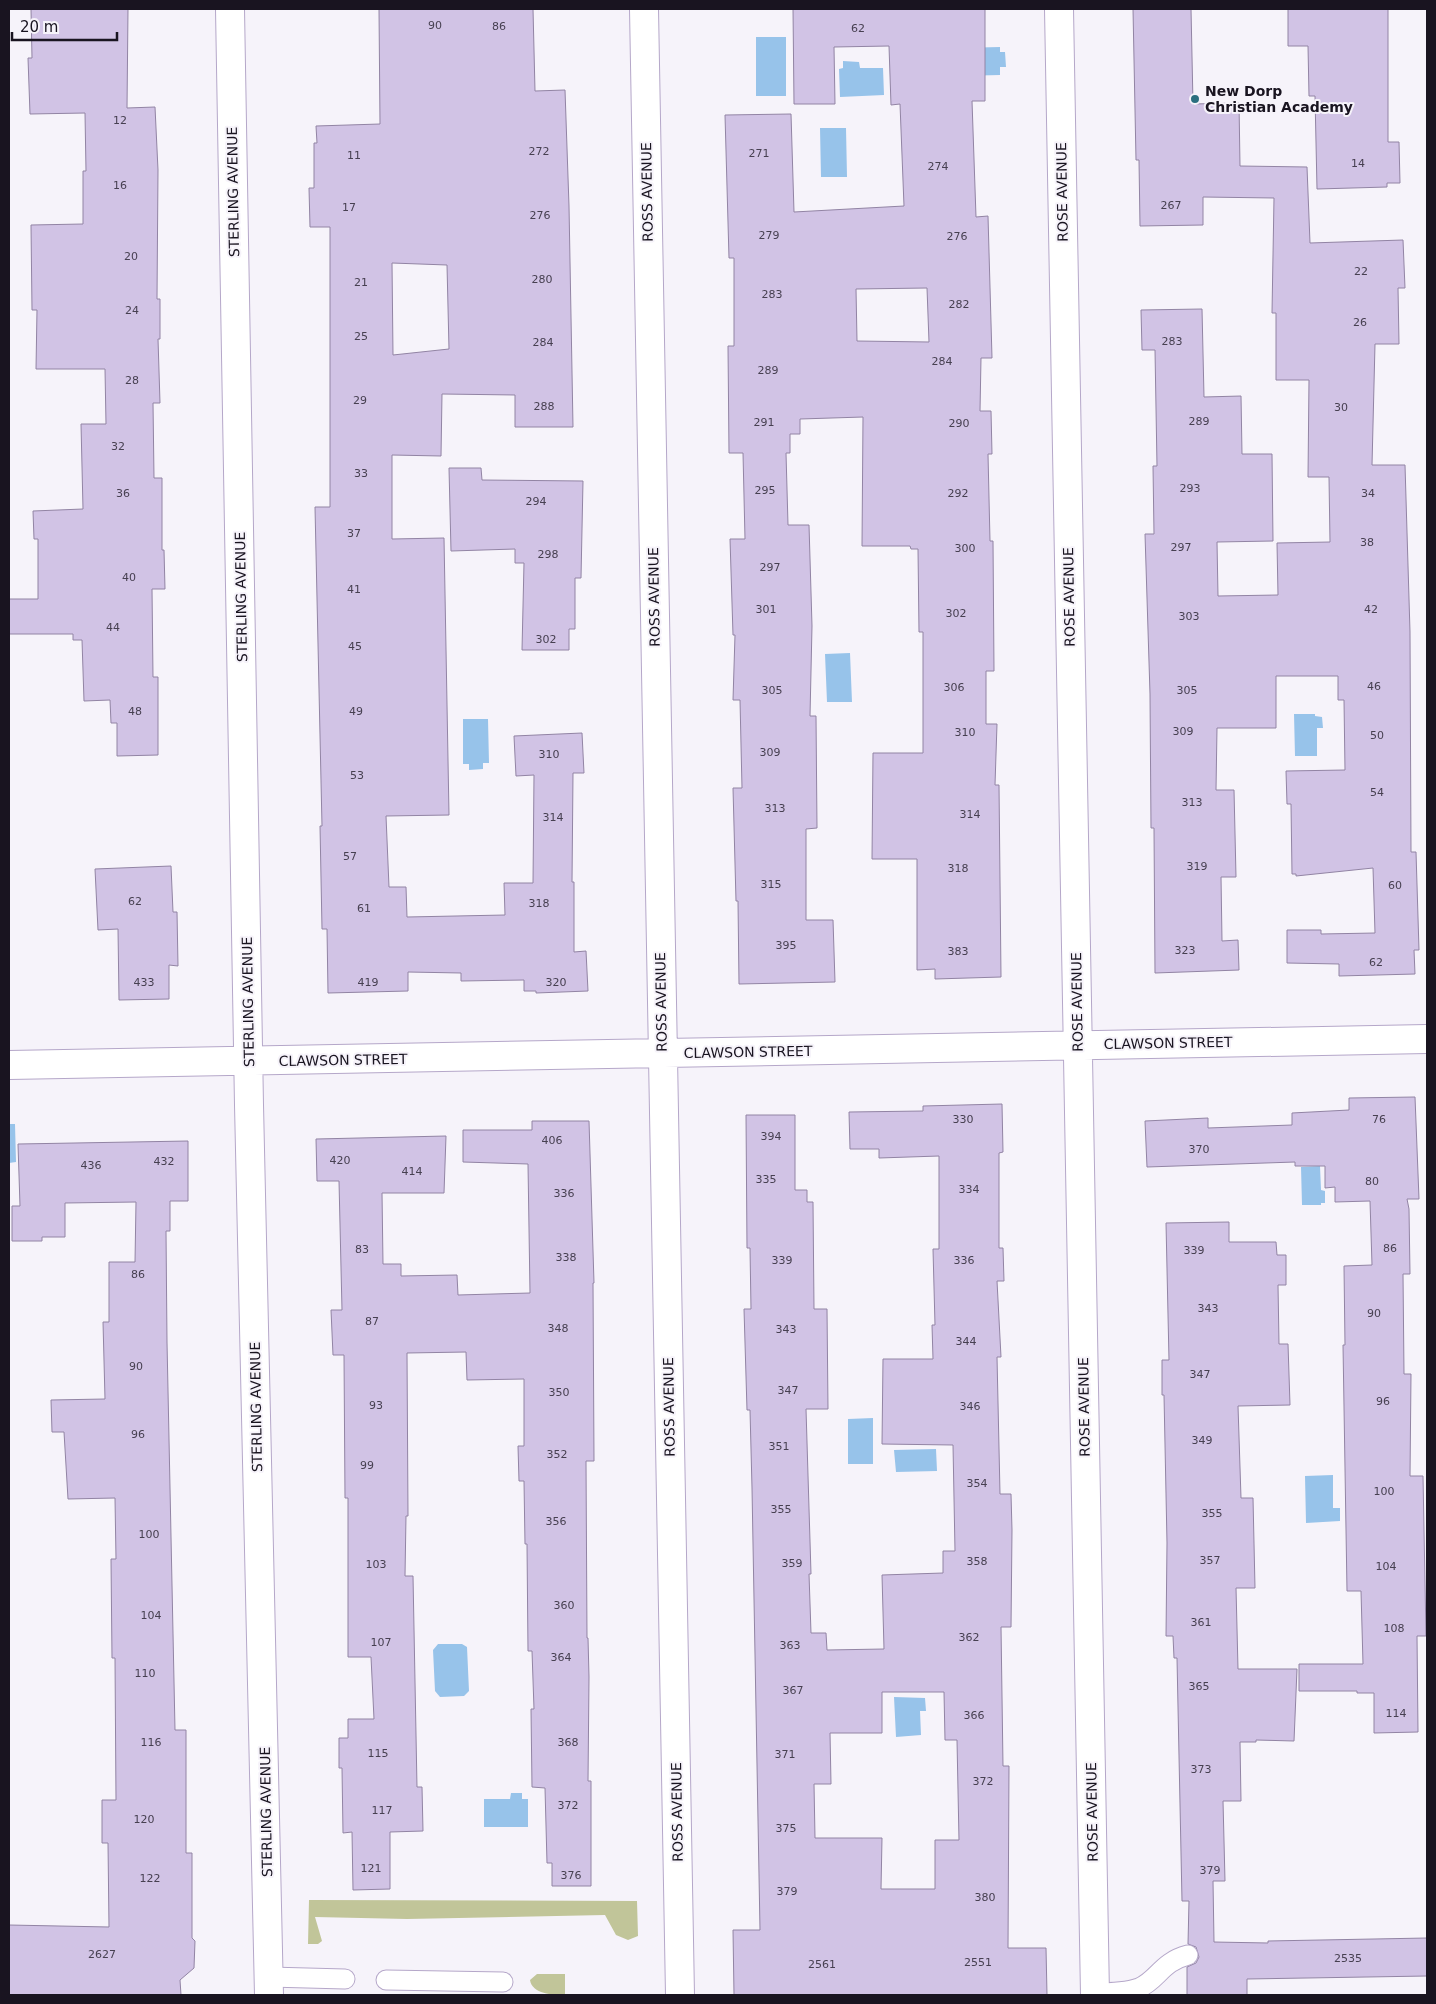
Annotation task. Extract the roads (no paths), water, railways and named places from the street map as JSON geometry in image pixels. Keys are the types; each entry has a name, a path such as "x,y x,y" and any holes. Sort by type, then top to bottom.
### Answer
{"street":[{"name":"STERLING AVENUE","path":"230,9 249,1061 269,1986"},
{"name":"ROSS AVENUE","path":"644,9 680,1995"},
{"name":"ROSE AVENUE","path":"1059,9 1095,1994"},
{"name":"CLAWSON STREET","path":"9,1065 1427,1038"}],"lane":[{"path":"1095,1994 1126,1992 1140,1988 1169,1962 1188,1955"},
{"path":"269,1986 345,1979"},
{"path":"386,1980 503,1982 489,1995"}],"water":[{"path":"756,37 786,37 786,96 756,96"},
{"path":"1000,47 1000,52 1005,52 1006,67 1000,67 1000,75 960,76 959,48"},
{"path":"843,61 859,62 860,68 883,68 884,95 840,97 839,69 843,68"},
{"path":"820,128 846,128 847,177 821,177"},
{"path":"850,653 852,702 827,702 825,654"},
{"path":"1294,714 1315,714 1315,716 1322,717 1323,728 1317,728 1317,756 1295,756"},
{"path":"463,719 488,719 489,763 483,763 483,769 469,770 469,764 463,764"},
{"path":"9,1124 15,1124 16,1162 9,1163"},
{"path":"1320,1166 1321,1190 1325,1191 1325,1203 1321,1203 1321,1205 1302,1205 1301,1167"},
{"path":"873,1418 873,1464 848,1464 848,1419"},
{"path":"936,1449 937,1471 896,1472 894,1450"},
{"path":"1333,1475 1333,1508 1340,1508 1340,1521 1306,1523 1305,1476"},
{"path":"438,1644 462,1644 467,1647 469,1691 464,1696 440,1697 435,1691 433,1650"},
{"path":"894,1697 925,1698 926,1711 920,1711 921,1735 896,1737"},
{"path":"511,1793 522,1793 522,1799 528,1799 528,1827 484,1827 484,1799 510,1799"}],"place":[{"name":"New Dorp Christian Academy","path":"1195,99"}]}
